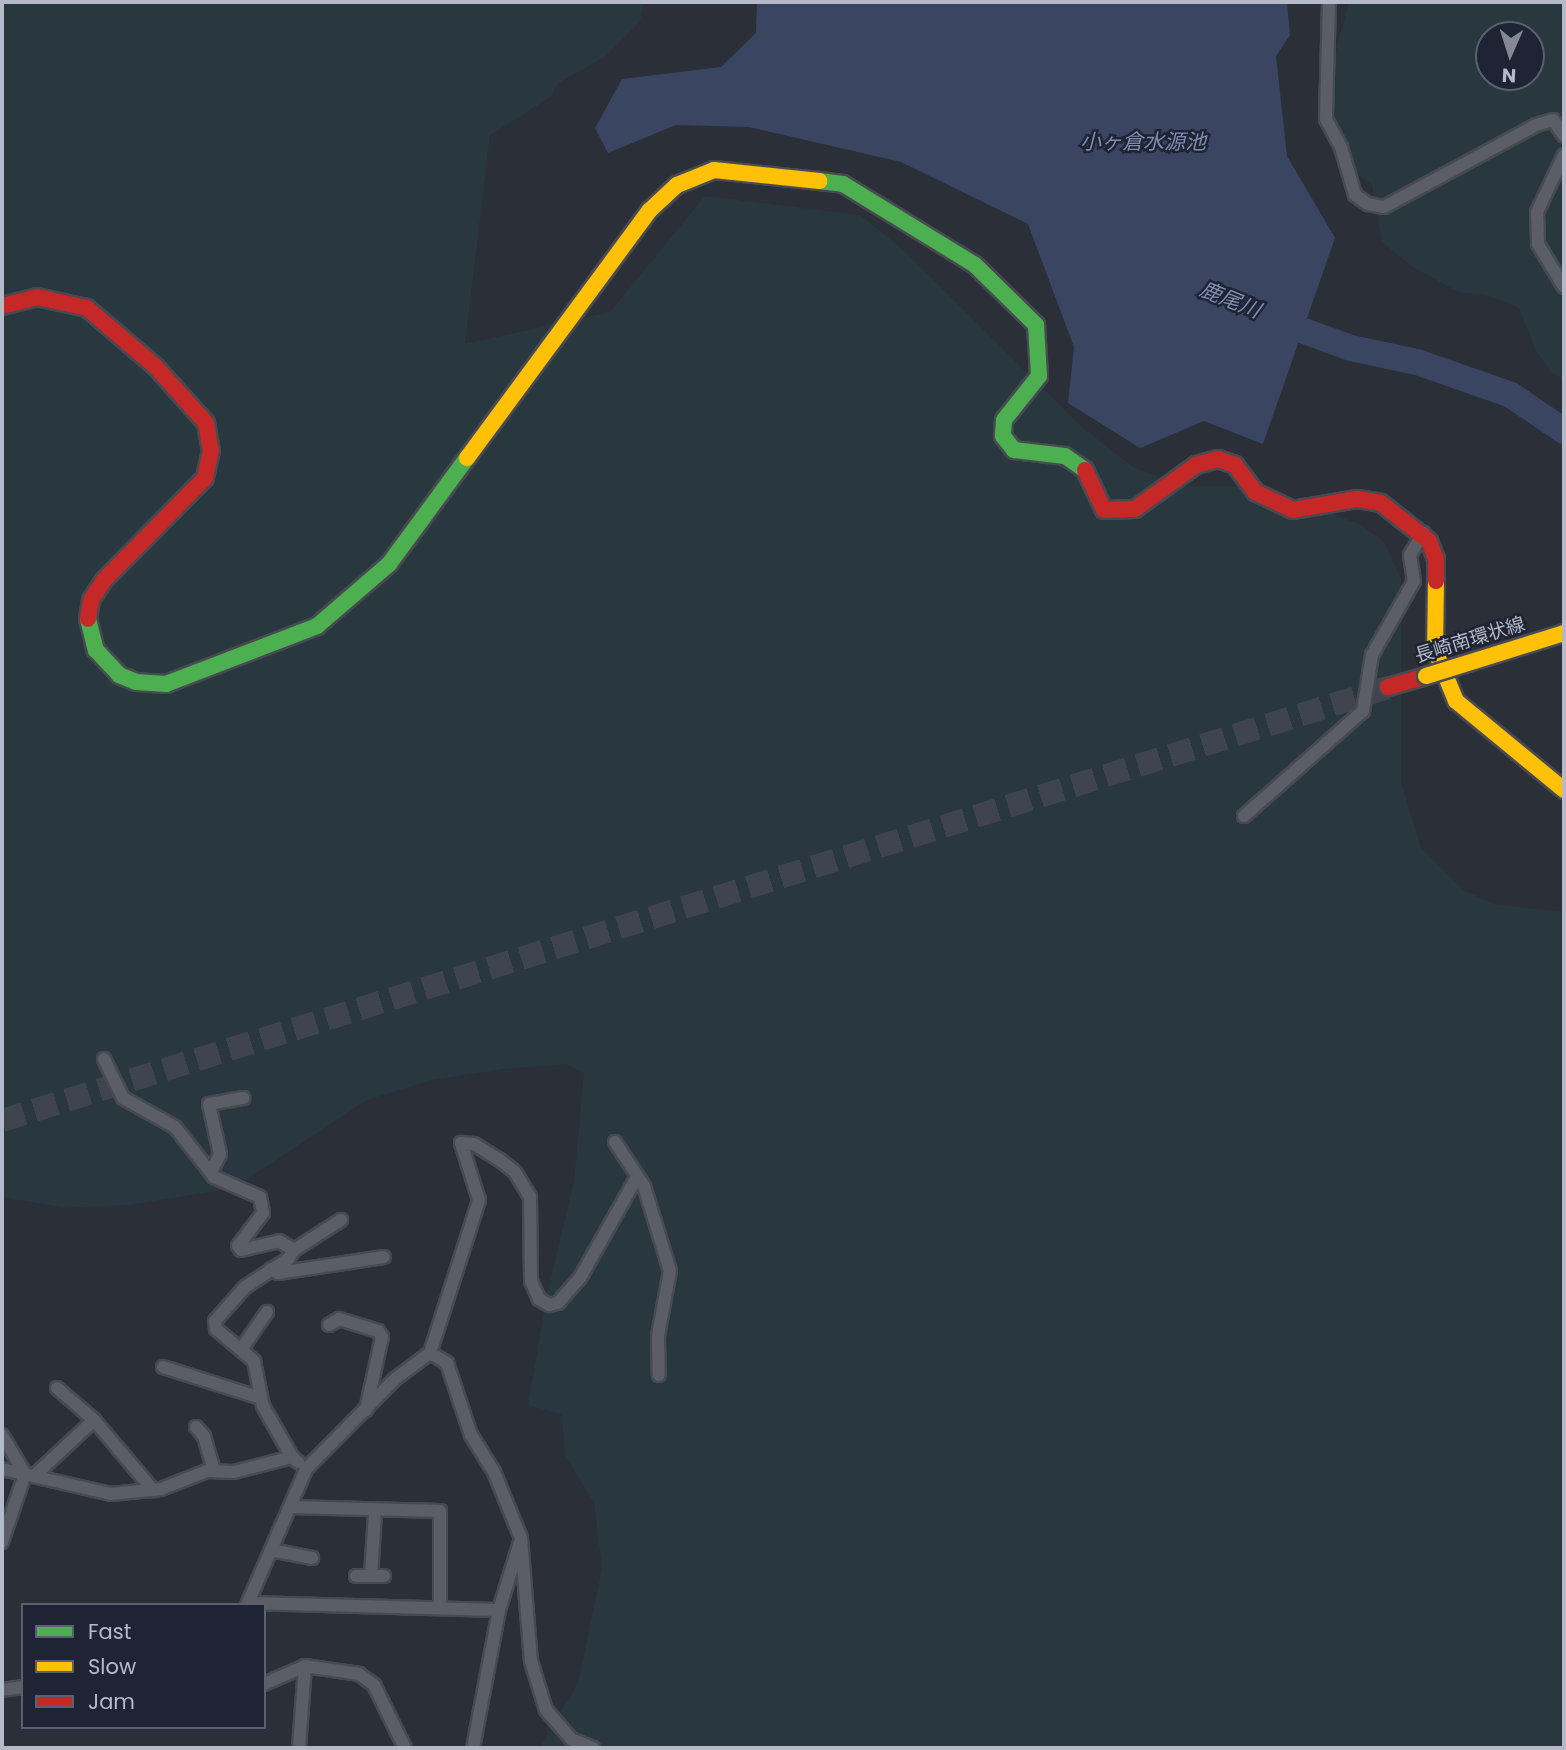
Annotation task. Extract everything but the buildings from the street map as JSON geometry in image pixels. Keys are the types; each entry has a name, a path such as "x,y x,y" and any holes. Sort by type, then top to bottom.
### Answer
{"main road":[{"path":"2,306 37,297 86,308 188,398 210,435 205,478 104,580 91,600 87,622 96,650 119,675 136,682 166,684 317,626 389,565 649,211 677,184 714,170 843,184 975,265 1036,325 1039,376 1004,420 1003,436 1014,450 1065,456 1082,464 1104,510 1135,509 1196,465 1218,459 1235,465 1255,492 1273,503 1293,510 1357,499 1381,503 1423,533 1438,572 1435,650 1456,701 1564,790"},
{"name":"長崎南環状線","path":"1388,687 1564,633"}],"street":[{"path":"1329,2 1326,119 1341,147 1355,195 1368,204 1384,207 1536,125 1553,120 1564,136"},
{"path":"1564,155 1537,212 1538,244 1564,287"},
{"path":"1244,816 1363,711 1372,655 1411,590 1414,581 1410,555 1423,533"},
{"path":"104,1059 122,1098 175,1126 211,1172 253,1192 264,1205 256,1224 238,1246 241,1250 279,1241 294,1250"},
{"path":"211,1172 220,1154 209,1104 243,1098"},
{"path":"615,1142 637,1177 670,1271 658,1336 659,1375"},
{"path":"248,1603 306,1469 395,1379 430,1353 478,1200 461,1143 474,1144 500,1160 515,1172 530,1197 531,1281 539,1299 549,1305 558,1303 580,1278 637,1177"},
{"path":"306,1469 292,1457 261,1398 258,1371 242,1348 216,1328 215,1321 245,1287 288,1259 294,1250 341,1220"},
{"path":"271,1269 278,1273 384,1257"},
{"path":"242,1348 267,1312"},
{"path":"329,1325 339,1318 378,1331 382,1337 366,1410"},
{"path":"430,1353 447,1363 471,1435 494,1472 521,1538 531,1661 546,1710 571,1739 593,1748"},
{"path":"163,1367 261,1398"},
{"path":"57,1388 94,1420 153,1490"},
{"path":"2,1542 5,1520 29,1475 94,1420"},
{"path":"196,1427 204,1436 214,1471"},
{"path":"2,1435 29,1475"},
{"path":"2,1469 111,1494 153,1490 214,1471 234,1472 292,1457"},
{"path":"290,1507 375,1512 440,1511 440,1608"},
{"path":"356,1576 378,1576 375,1512"},
{"path":"474,1748 499,1610 521,1538"},
{"path":"271,1550 312,1558"},
{"path":"266,1604 499,1610"},
{"path":"266,1683 305,1666 340,1669 374,1685 405,1748"},
{"path":"299,1748 305,1666"},
{"path":"2,1690 21,1686"}],"shaded area":[{"path":"2,2 644,2 640,22 606,56 557,84 552,96 490,135 465,344 610,312 705,196 860,215 902,249 1083,428 1133,467 1179,486 1263,487 1361,525 1384,542 1401,579 1401,782 1421,848 1463,890 1494,904 1564,912 1564,1748 539,1748 578,1683 602,1569 594,1503 566,1457 561,1414 528,1405 547,1295 574,1181 584,1073 565,1064 504,1069 432,1080 367,1100 233,1188 129,1205 67,1208 2,1197"},
{"path":"1349,2 1564,2 1564,379 1551,372 1536,351 1519,308 1491,296 1458,292 1413,267 1382,242 1372,184 1345,166 1328,82"}],"water":[{"name":"小ヶ倉水源池","path":"757,2 1287,2 1290,35 1276,56 1287,156 1335,238 1263,444 1204,421 1140,448 1068,403 1074,347 1028,224 901,162 749,127 676,125 608,153 595,128 622,79 721,67 756,33"}],"waterway":[{"name":"鹿尾川","path":"1271,319 1351,348 1417,362 1511,395 1564,431"}],"tunnel":[{"path":"2,1120 1388,687"}],"traffic: fast":[{"path":"819,181 843,184 975,265 1036,325 1039,376 1004,420 1003,436 1014,450 1065,456 1085,470"},
{"path":"88,619 96,650 119,675 136,682 166,684 317,626 389,564 467,458"}],"traffic: slow":[{"path":"467,458 649,211 677,185 714,170 819,181"},
{"path":"1436,581 1435,650 1456,701 1564,790"},
{"path":"1426,676 1564,633"}],"traffic: jam":[{"path":"2,306 37,297 87,308 155,366 206,423 211,451 205,478 104,580 91,600 88,619"},
{"path":"1085,470 1104,510 1135,509 1196,465 1218,459 1235,465 1255,492 1293,510 1357,499 1381,503 1429,541 1436,559 1436,581"},
{"path":"1388,687 1426,676"}]}
